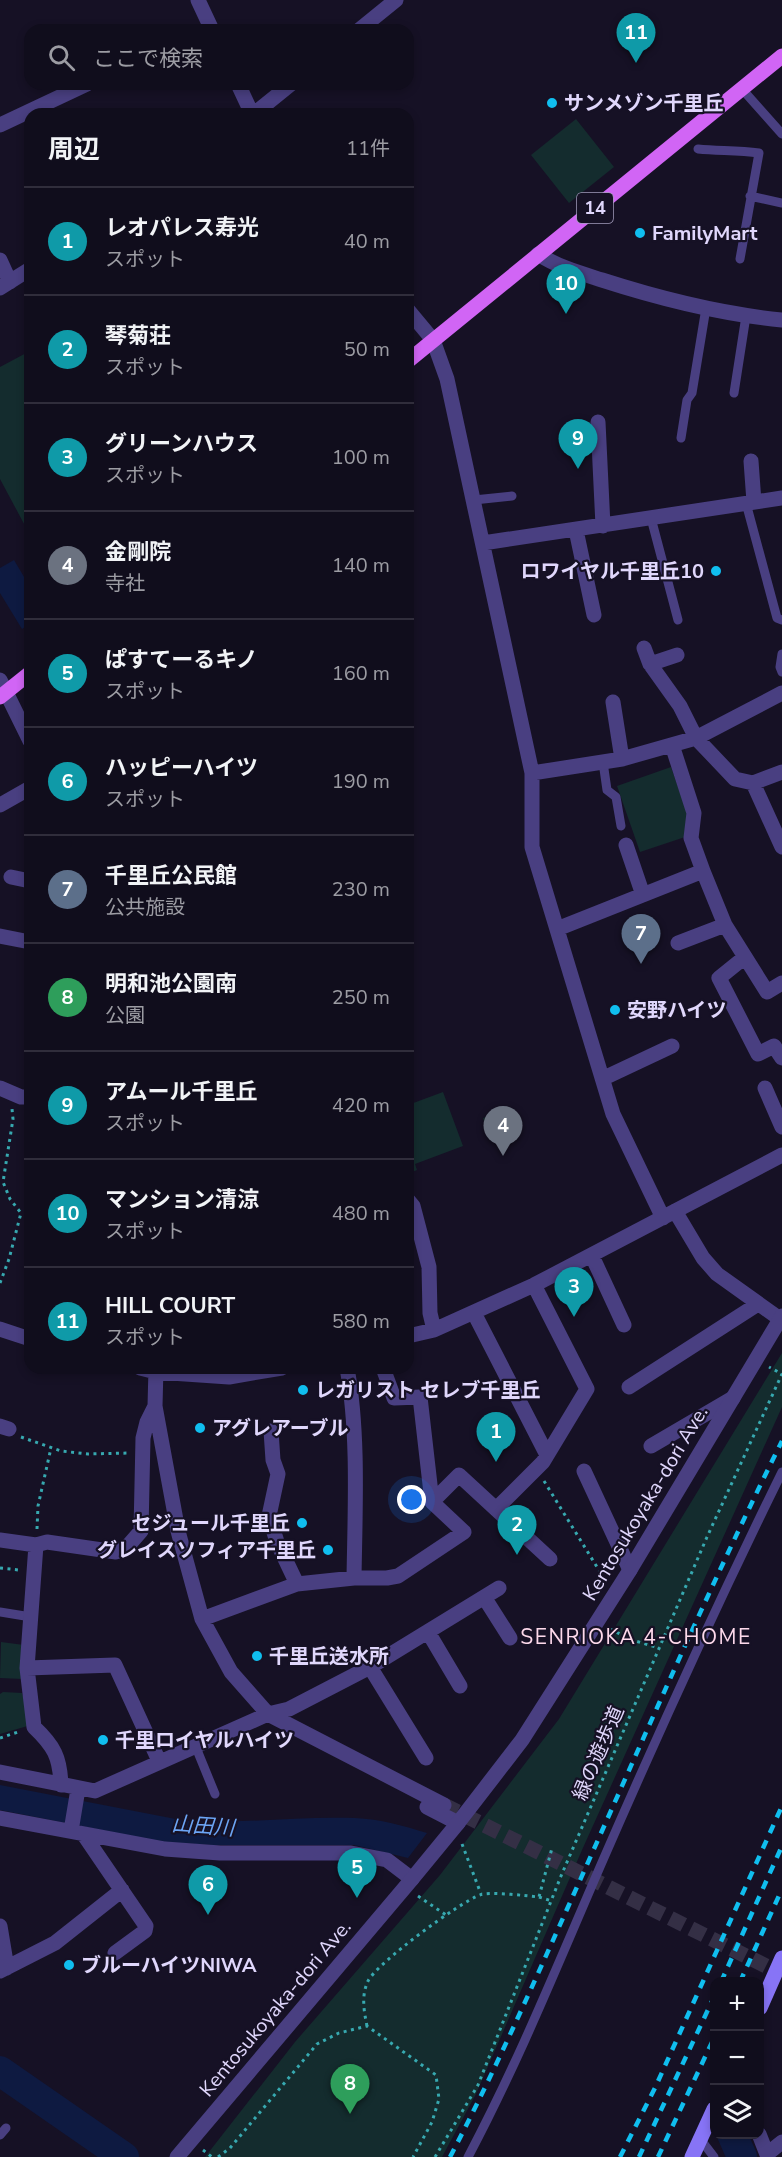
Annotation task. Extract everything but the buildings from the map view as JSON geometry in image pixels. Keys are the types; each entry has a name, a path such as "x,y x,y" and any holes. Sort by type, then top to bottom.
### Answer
{"main road":[{"name":"14","path":"414,356 782,56"},
{"path":"2,690 24,677"},
{"path":"764,1998 780,1967"},
{"path":"692,2157 710,2119"}],"street":[{"path":"198,0 207,24"},
{"path":"366,24 396,0"},
{"path":"36,108 74,90"},
{"path":"241,90 250,108"},
{"path":"261,108 283,90"},
{"path":"0,125 24,114"},
{"path":"538,254 554,264 653,297 746,316 782,320"},
{"path":"0,260 5,285 24,273"},
{"path":"414,317 433,340 447,379 532,773 532,847 614,1114 669,1215 703,1258 717,1274 758,1304 781,1317"},
{"path":"598,422 603,525"},
{"path":"750,503 751,460"},
{"path":"483,543 782,498"},
{"path":"576,530 594,615"},
{"path":"644,648 650,664 680,706 696,738 735,779 753,783 782,772"},
{"path":"650,664 677,655"},
{"path":"2,690 24,730"},
{"path":"532,773 622,759 696,738 782,693"},
{"path":"614,702 622,759"},
{"path":"672,745 694,813 690,838 725,925 767,992 782,983"},
{"path":"753,783 782,847"},
{"path":"0,805 24,792"},
{"path":"626,845 643,895"},
{"path":"557,929 703,871"},
{"path":"11,877 24,880"},
{"path":"678,943 725,925"},
{"path":"0,936 24,941"},
{"path":"745,957 719,978 758,1054 774,1046 782,1058"},
{"path":"604,1078 672,1046"},
{"path":"765,1088 782,1127"},
{"path":"5,1090 24,1095"},
{"path":"414,1335 434,1330 534,1285 782,1155"},
{"path":"414,1210 429,1267 430,1313 434,1330"},
{"path":"592,1256 624,1325"},
{"path":"496,1509 547,1455 587,1389 534,1285"},
{"path":"629,1387 758,1304"},
{"path":"474,1313 547,1455"},
{"name":"Kentosukoyaka-dori Ave.","path":"177,2157 412,1879 522,1740 630,1570 781,1317"},
{"path":"0,1329 24,1337"},
{"path":"156,1374 155,1406 178,1531 202,1619 231,1672 268,1714 444,1805"},
{"path":"198,1374 230,1377 247,1374"},
{"path":"348,1374 351,1388 355,1482 354,1578"},
{"path":"202,1619 297,1584 398,1576 464,1532 432,1502 420,1397 394,1398 385,1374"},
{"path":"651,1446 733,1398"},
{"path":"0,1540 36,1545 47,1542 106,1552 116,1552 127,1547 141,1531 142,1453 145,1430 155,1406"},
{"path":"271,1431 273,1460 278,1474 269,1516 277,1542 297,1584"},
{"path":"584,1471 630,1570"},
{"path":"432,1502 459,1475 550,1559"},
{"path":"36,1545 27,1668 34,1727 46,1738 60,1762 61,1785"},
{"path":"0,1772 95,1791 268,1714 290,1709 370,1668 499,1588"},
{"path":"484,1597 510,1638"},
{"path":"428,1632 460,1686"},
{"path":"27,1668 116,1665 159,1761"},
{"path":"370,1668 426,1758"},
{"path":"325,1743 329,1755 458,1823"},
{"path":"78,1789 77,1833 122,1890 146,1926 145,1931 115,1953"},
{"path":"0,1818 165,1849 220,1853 351,1853 387,1860 412,1879"},
{"path":"0,1926 3,1969 55,1943 122,1890"},
{"path":"761,2139 768,2156 782,2142"}],"lane":[{"path":"742,88 782,134"},
{"path":"698,149 729,151 734,149 759,153 740,259"},
{"path":"750,196 782,203"},
{"path":"681,438 687,400 692,393 706,308"},
{"path":"734,393 746,316"},
{"path":"474,500 512,496"},
{"path":"750,503 777,618 782,620"},
{"path":"651,518 678,620"},
{"path":"782,654 780,667 782,672"},
{"path":"603,762 607,790 616,797 621,826"},
{"path":"468,2157 488,2120 537,2013 735,1567 782,1472"},
{"path":"0,1612 31,1617"},
{"path":"195,1745 215,1794"},
{"path":"701,2140 714,2157"}],"path":[{"path":"0,1283 21,1213 10,1199 3,1182 13,1119 5,1090"},
{"name":"緑の遊歩道","path":"435,2157 478,2085 552,1901 659,1648 782,1374 769,1366"},
{"path":"4,1427 9,1433 51,1448 88,1454 142,1453"},
{"path":"36,1545 38,1506 51,1448"},
{"path":"536,1469 606,1581"},
{"path":"608,1628 632,1640 659,1648"},
{"path":"0,1738 34,1727"},
{"path":"461,1842 481,1894"},
{"path":"539,1897 552,1848"},
{"path":"413,2157 432,2122 439,2099 436,2075 366,2026 363,2001 368,1980 384,1961 481,1894 539,1897 552,1901"},
{"path":"418,1896 446,1916"},
{"path":"218,2157 230,2148 317,2044 339,2033 366,2026"},
{"path":"202,2148 212,2157"}],"green space":[{"path":"576,119 614,167 569,203 531,155"},
{"path":"24,354 24,524 0,479 0,367"},
{"path":"671,767 689,818 685,837 640,852 617,786"},
{"path":"443,1092 463,1146 415,1164 417,1170 414,1171 414,1103"},
{"path":"505,1111 511,1128 488,1135 483,1118"},
{"path":"782,1353 782,1407 582,1850 476,2094 442,2157 205,2157 295,2042 440,1875 559,1719"},
{"path":"1,1642 24,1645 23,1679 0,1678"},
{"path":"3,1692 22,1693 31,1725 0,1734 0,1694"}],"water":[{"path":"14,560 24,577 24,628 22,629 0,593 0,568"},
{"path":"0,1785 186,1821 355,1818 383,1821 427,1833 408,1858 354,1845 212,1845 162,1842 0,1810"}],"waterway":[{"name":"山田川","path":"0,2071 124,2157"},
{"name":"山田川","path":"734,2139 742,2157"}],"tunnel":[{"path":"444,1805 776,1971"}],"railway":[{"path":"450,2157 511,2033 699,1615 782,1441"},
{"path":"620,2157 655,2088 782,1806"},
{"path":"723,1977 782,1846"},
{"path":"742,1977 782,1889"},
{"path":"639,2157 710,2006"},
{"path":"658,2157 710,2046"}],"place":[{"name":"HILL COURT","path":"636,63"},
{"name":"サンメゾン千里丘","path":"552,103"},
{"name":"FamilyMart","path":"640,233"},
{"name":"マンション清涼","path":"566,314"},
{"name":"アムール千里丘","path":"578,469"},
{"name":"ロワイヤル千里丘10","path":"716,571"},
{"name":"千里丘公民館","path":"641,964"},
{"name":"安野ハイツ","path":"615,1010"},
{"name":"金剛院","path":"503,1156"},
{"name":"グリーンハウス","path":"574,1317"},
{"name":"レガリスト セレブ千里丘","path":"303,1390"},
{"name":"アグレアーブル","path":"200,1428"},
{"name":"レオパレス寿光","path":"496,1462"},
{"name":"セジュール千里丘","path":"302,1523"},
{"name":"グレイスソフィア千里丘","path":"328,1550"},
{"name":"琴菊荘","path":"517,1555"},
{"name":"千里丘送水所","path":"257,1656"},
{"name":"千里ロイヤルハイツ","path":"103,1740"},
{"name":"ぱすてーるキノ","path":"357,1898"},
{"name":"ハッピーハイツ","path":"208,1915"},
{"name":"ブルーハイツNIWA","path":"69,1965"},
{"name":"明和池公園南","path":"350,2114"}],"district":[{"name":"SENRIOKA 4-CHOME","path":"636,1637"}]}
